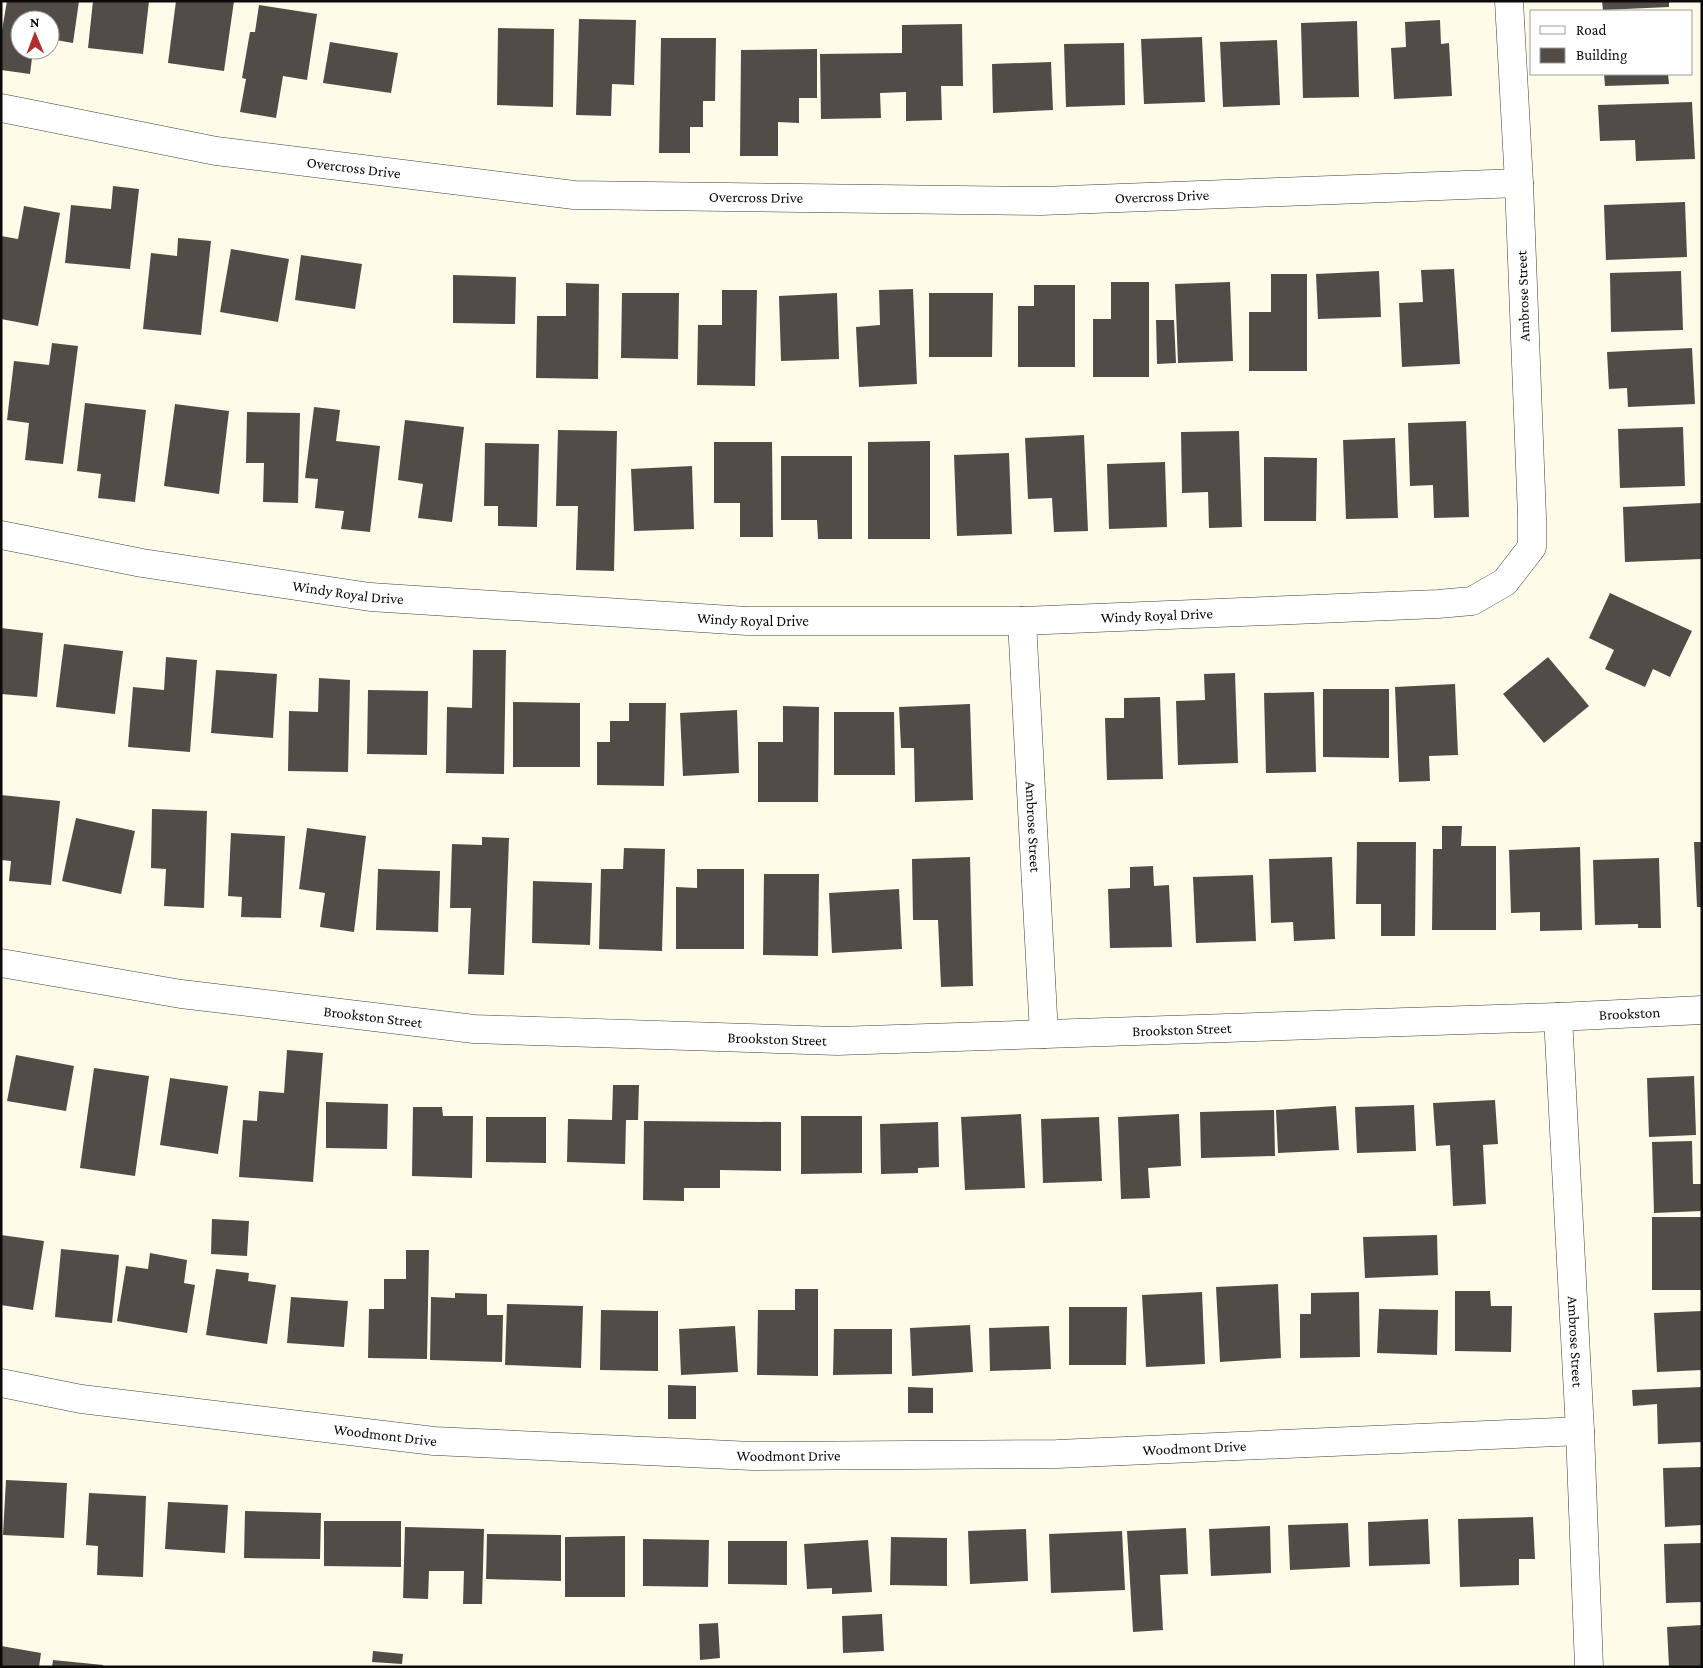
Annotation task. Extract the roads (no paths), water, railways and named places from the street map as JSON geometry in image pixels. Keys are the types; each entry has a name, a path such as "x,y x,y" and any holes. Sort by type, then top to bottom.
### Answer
{"street":[{"name":"Ambrose Street","path":"1505,582 1532,547 1509,1"},
{"name":"Overcross Drive","path":"1,108 216,151 574,195 1041,200 1518,183"},
{"name":"Windy Royal Drive","path":"1,535 142,564 370,597 747,622 1022,621 1446,603 1472,601 1505,582"},
{"name":"Ambrose Street","path":"1022,621 1044,1034"},
{"name":"Brookston Street","path":"1,962 181,994 474,1029 837,1041 1558,1017"},
{"name":"Brookston","path":"1558,1017 1702,1010"},
{"name":"Ambrose Street","path":"1558,1017 1580,1431 1589,1667"},
{"name":"Woodmont Drive","path":"1,1383 81,1399 434,1441 752,1456 1057,1454 1580,1431"}]}
